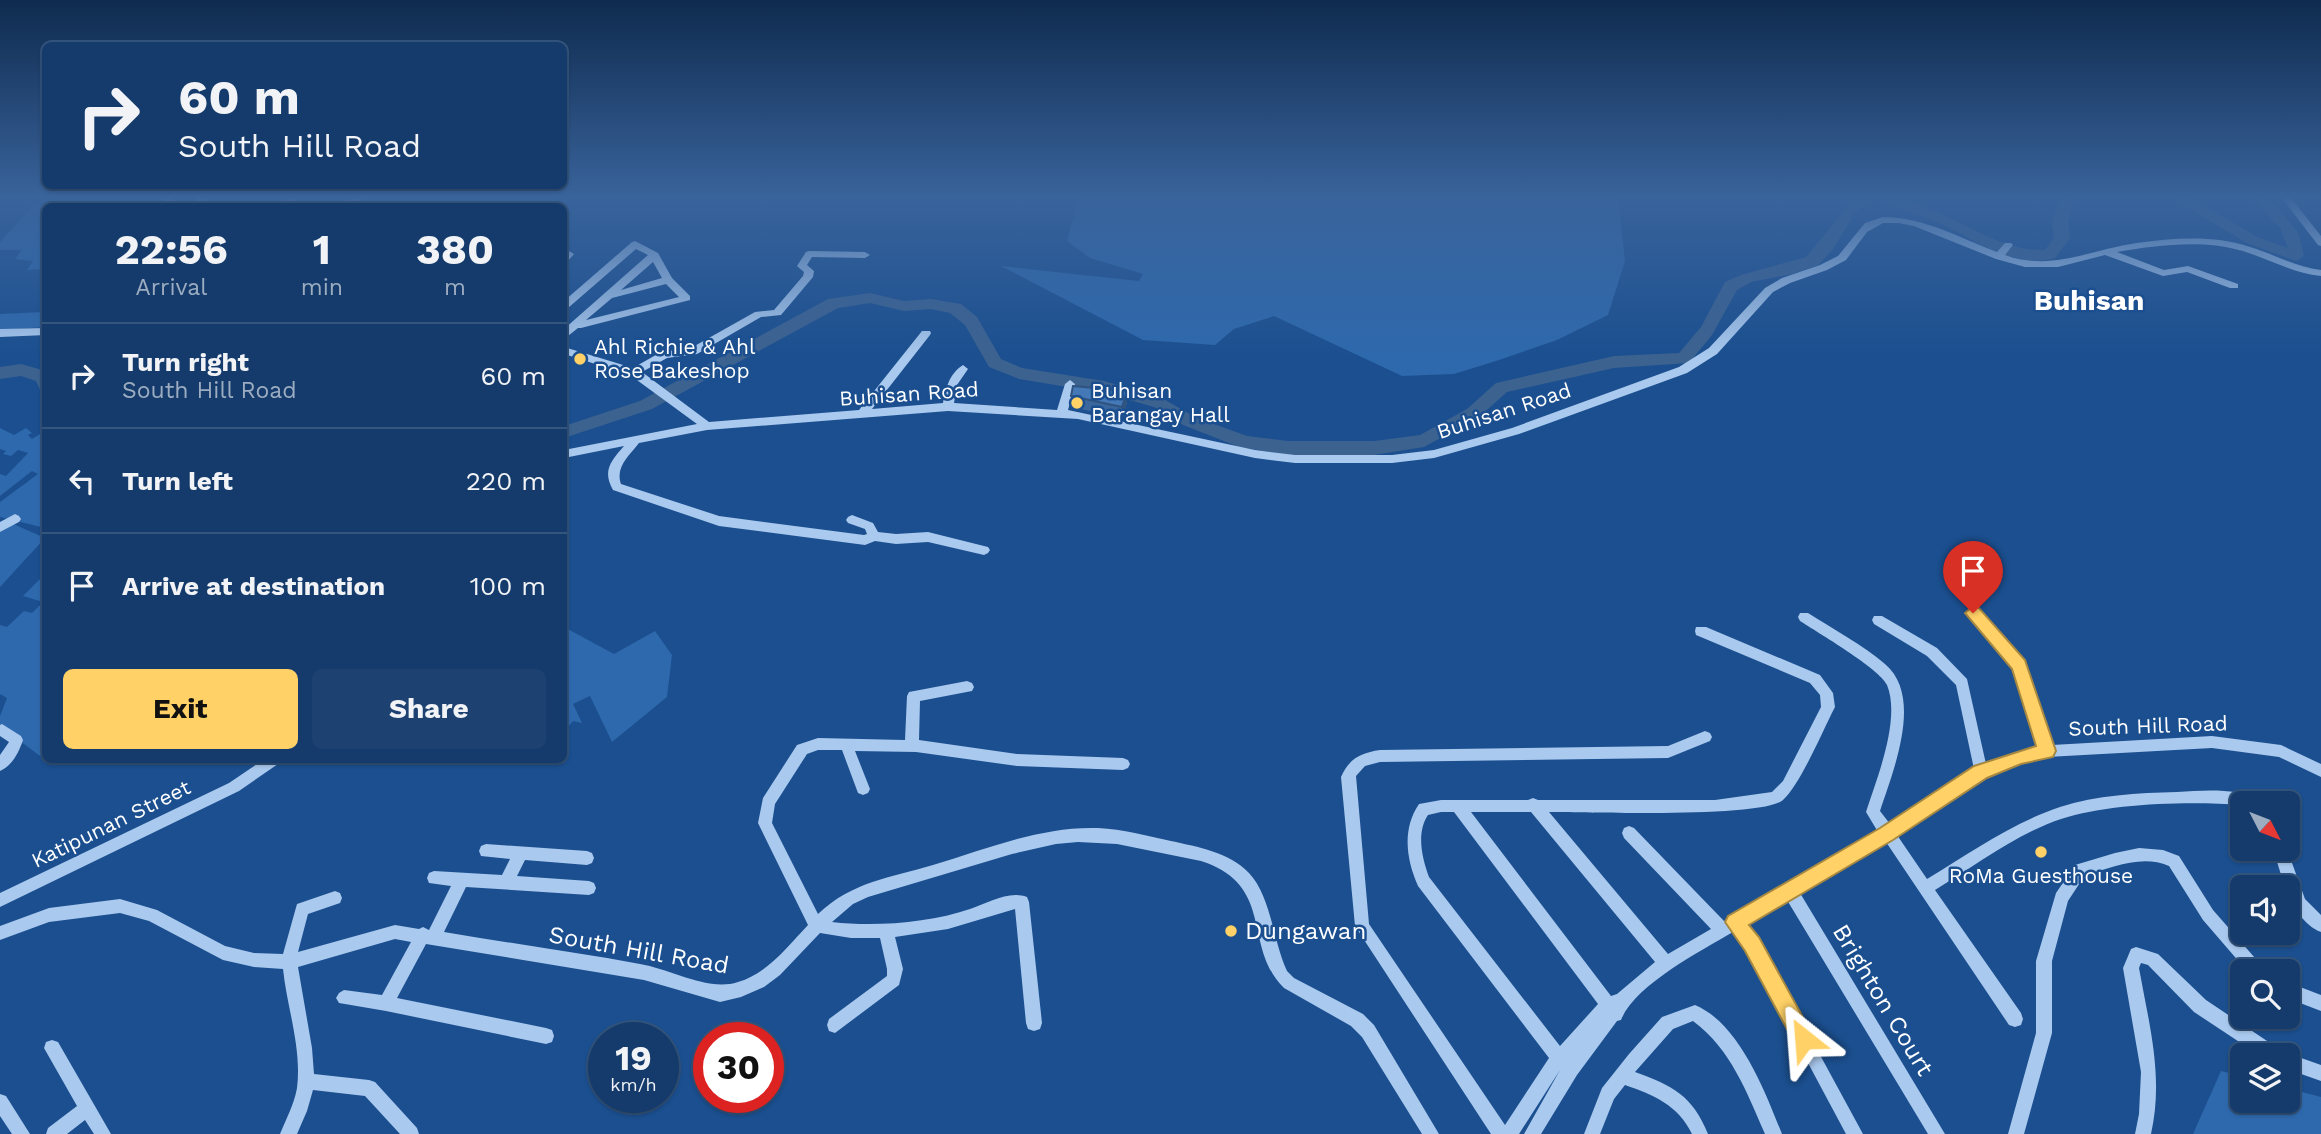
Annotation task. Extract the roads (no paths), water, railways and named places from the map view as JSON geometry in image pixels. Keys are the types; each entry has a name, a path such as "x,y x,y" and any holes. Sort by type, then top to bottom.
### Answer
{"street":[{"path":"567,303 625,251"},
{"path":"577,326 686,298 668,280 655,255 646,251"},
{"name":"Buhisan Road","path":"567,456 707,426 948,407 1062,413 1117,421 1255,454 1294,459 1392,459 1434,454 1516,431 1683,370 1713,351 1777,284 1819,272 1839,260 1847,251"},
{"name":"Buhisan Road","path":"2004,251 2048,267 2075,262 2105,251"},
{"path":"2105,251 2163,273 2188,269 2234,286"},
{"name":"Buhisan Road","path":"2259,251 2293,267 2321,273"},
{"path":"634,372 665,355 693,351 759,314 777,313 810,273 802,266 809,254 865,255"},
{"path":"567,332 655,255"},
{"path":"611,296 668,280"},
{"path":"0,332 42,331"},
{"path":"861,415 926,333"},
{"path":"567,351 634,372 707,426"},
{"path":"948,407 952,384 963,369"},
{"path":"1062,413 1070,384"},
{"path":"635,441 615,467 611,477 617,487 685,511 744,526 865,540 874,536 896,539 929,537 984,550"},
{"path":"0,527 15,519"},
{"path":"852,520 869,526 874,536"},
{"path":"1973,613 2019,665 2047,751"},
{"path":"1804,617 1881,668 1893,682 1897,710 1895,742 1873,812 2015,1019"},
{"path":"1878,620 1932,652 1962,683 1981,772"},
{"path":"1565,1064 1420,874 1415,835 1418,815 1432,807 1533,804 1715,806 1776,798 1788,785 1828,707 1826,693 1815,679 1701,631"},
{"path":"912,746 914,695 967,687"},
{"path":"0,765 13,750 16,740 2,730"},
{"path":"1501,1134 1362,926 1348,777 1352,768 1368,758 1380,756 1668,752 1705,737"},
{"name":"South Hill Road","path":"1509,1134 1615,1006 1666,963 1886,834 1981,772 2020,757 2047,751 2212,742 2281,751 2321,771"},
{"path":"1034,1023 1022,902 963,918 885,929 838,930 816,925 765,822 768,802 802,749 818,744 912,746 1017,760 1123,764"},
{"path":"846,744 863,789"},
{"name":"Katipunan Street","path":"0,900 234,787 269,763"},
{"path":"1925,888 2064,812 2208,795 2230,796"},
{"path":"1533,804 1666,963"},
{"path":"1458,806 1615,1006"},
{"path":"1629,833 1728,926 1752,944 1855,1134"},
{"name":"South Hill Road","path":"0,933 49,915 107,906 130,907 223,953 254,960 290,962 386,933 428,935 510,952 650,973 720,995 744,991 768,978 816,925 861,893 1067,836 1109,836 1214,858 1238,873 1250,885 1282,975 1289,983 1363,1025 1431,1134"},
{"path":"486,851 587,858"},
{"path":"2016,1134 2044,1033 2044,961 2061,898 2080,870 2146,853 2165,856 2174,861 2208,915 2246,959"},
{"path":"507,881 520,855"},
{"path":"2284,861 2299,903 2321,925"},
{"path":"434,878 589,888"},
{"path":"386,1003 461,879"},
{"name":"Brighton Court","path":"1789,889 1937,1134"},
{"path":"288,1134 302,1103 306,1081 306,1049 290,962 302,909 335,898"},
{"path":"835,1025 894,979 895,968 885,929"},
{"path":"2143,1134 2150,1111 2150,1075 2131,968 2136,954 2153,959 2200,1006 2255,1043"},
{"path":"2300,995 2321,1003"},
{"path":"344,998 386,1003 546,1036"},
{"path":"1592,1134 1608,1094 1668,1023 1695,1013 1716,1026 1734,1049 1774,1134"},
{"path":"52,1048 103,1134"},
{"name":"South Hill Road","path":"1532,1134 1565,1064"},
{"path":"2300,1066 2321,1073"},
{"path":"1623,1076 1679,1099 1693,1114 1700,1134"},
{"path":"306,1081 369,1088 411,1134"},
{"path":"0,1102 22,1134"},
{"path":"54,1134 87,1108"}],"waterway":[{"path":"567,431 646,405 834,303 870,298 904,306 931,304 955,308 971,321 995,363 1019,373 1104,387 1160,403 1189,421 1245,442 1288,448 1374,448 1424,441 1473,413 1502,387 1614,362 1683,359 1707,331 1731,286 1746,278 1802,266 1823,251"},
{"path":"2013,251 2035,255 2050,255 2053,251"},
{"path":"2282,251 2296,256 2296,251"},
{"path":"0,373 21,370 42,376"}],"place":[{"name":"Ahl Richie & Ahl Rose Bakeshop","path":"580,359"},
{"name":"Buhisan Barangay Hall","path":"1077,403"},
{"name":"RoMa Guesthouse","path":"2041,852"},
{"name":"Dungawan","path":"1231,931"}],"district":[{"name":"Buhisan","path":"2089,300"}]}
